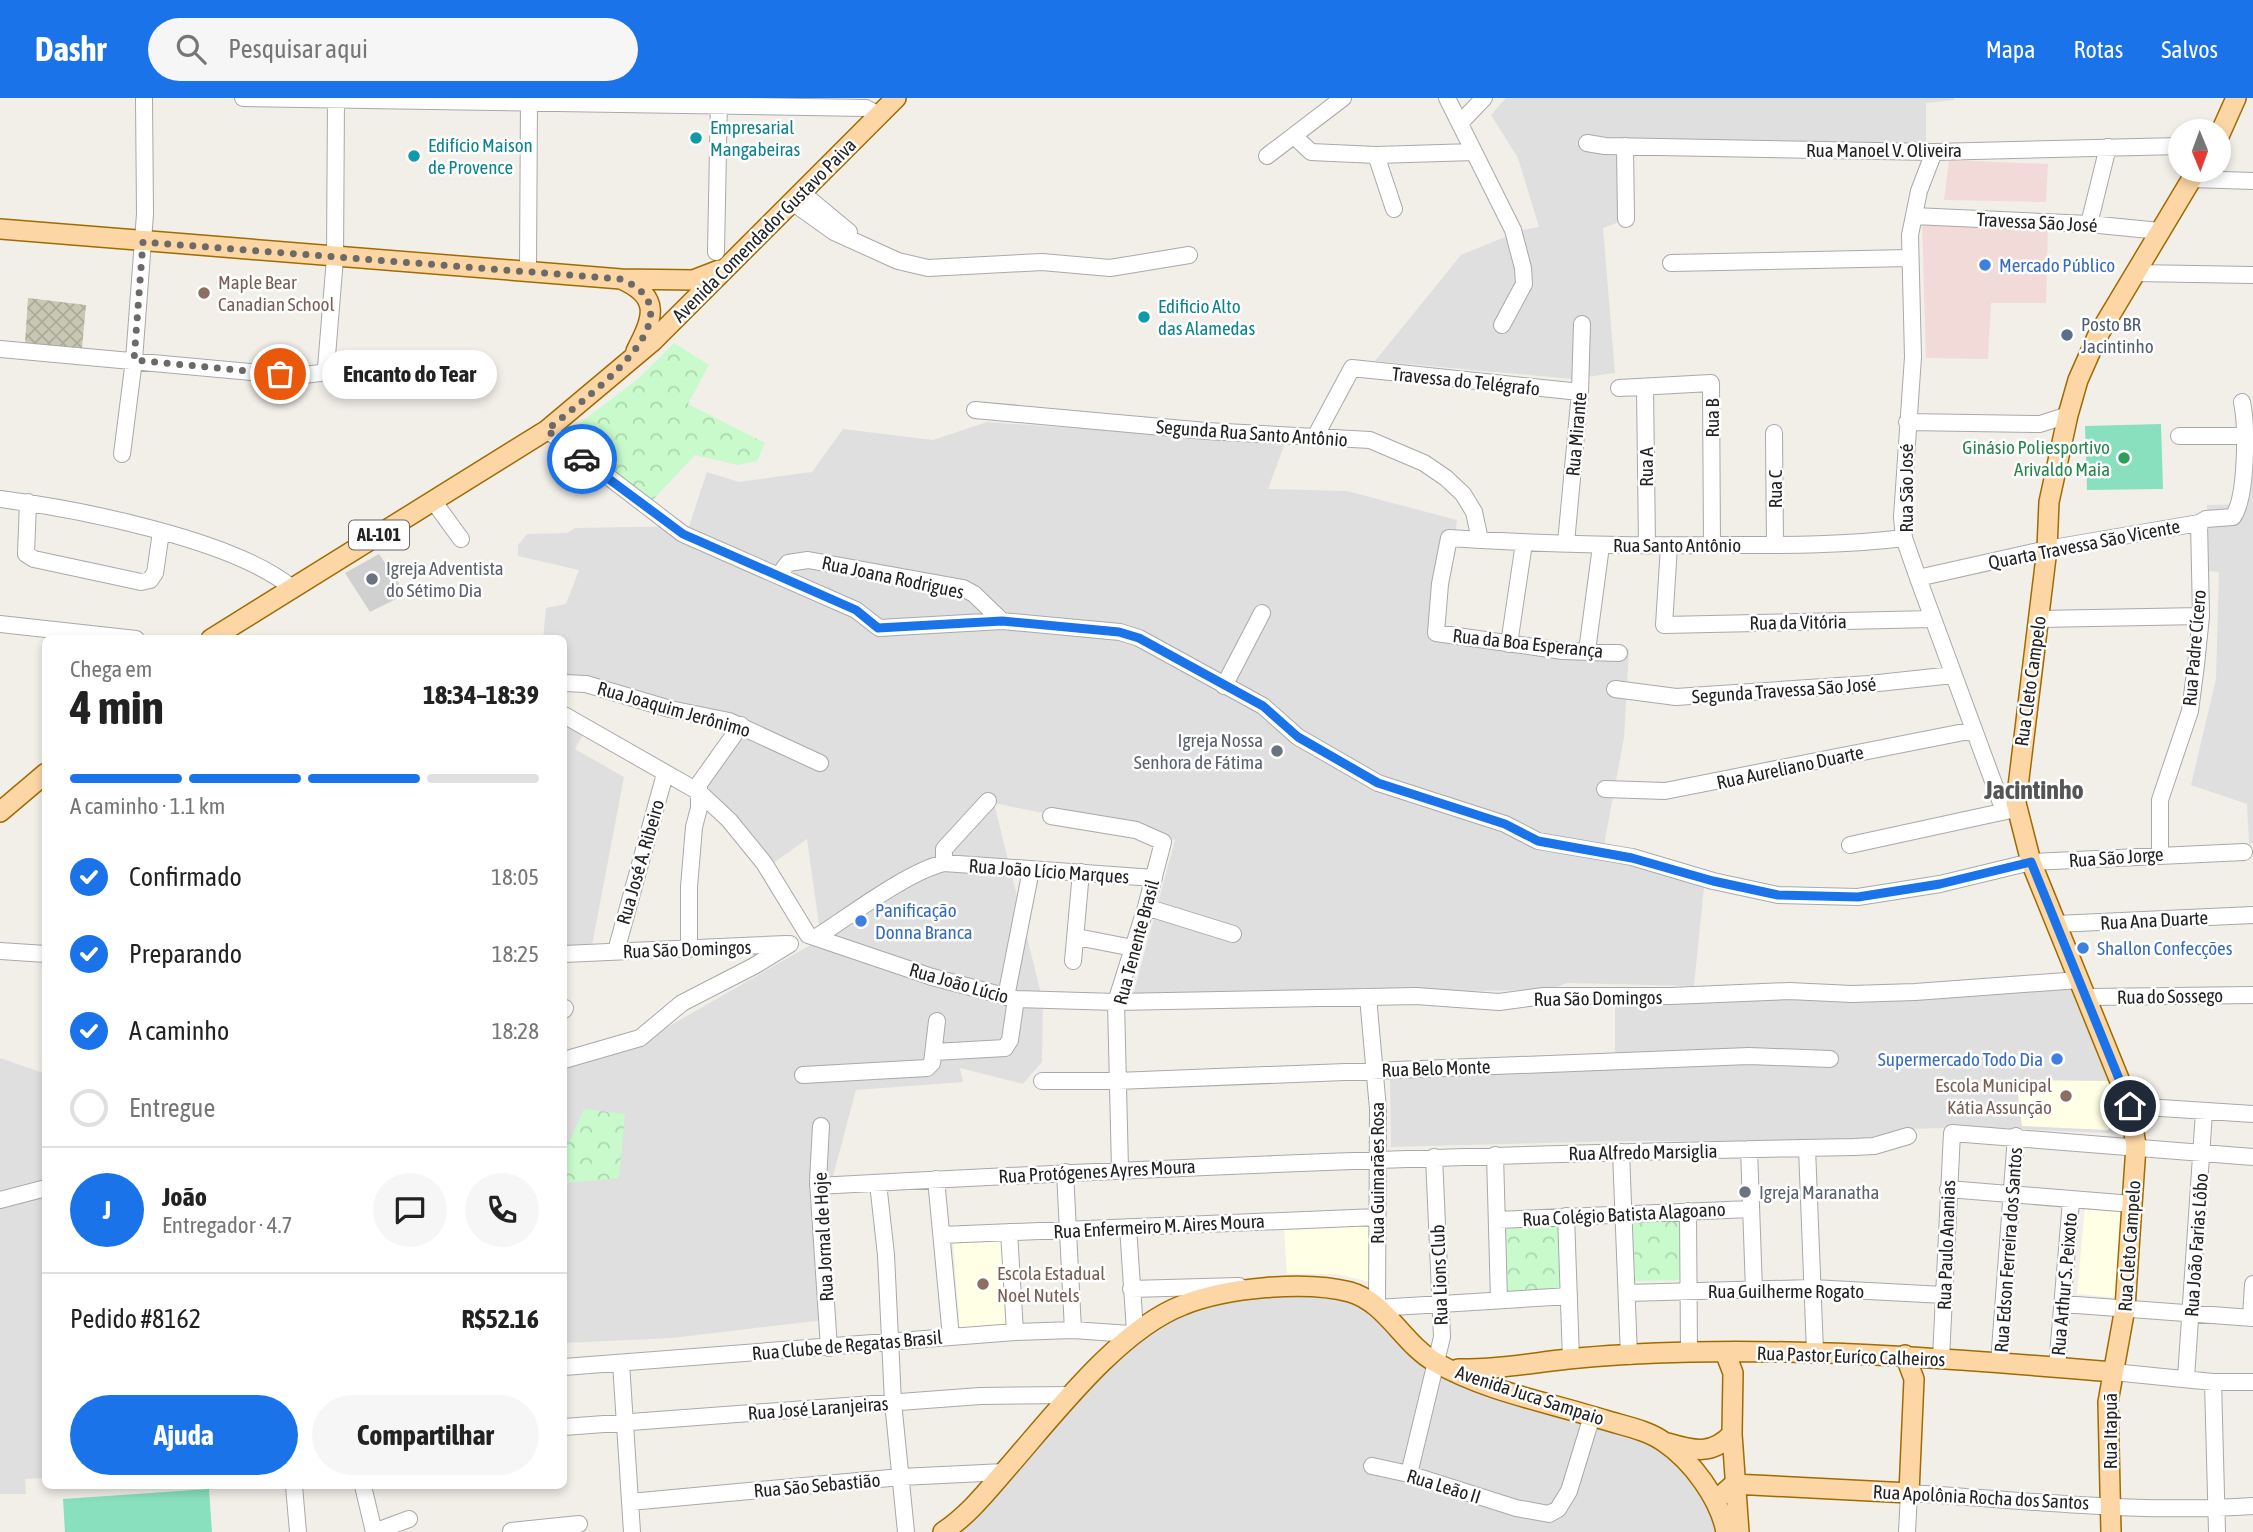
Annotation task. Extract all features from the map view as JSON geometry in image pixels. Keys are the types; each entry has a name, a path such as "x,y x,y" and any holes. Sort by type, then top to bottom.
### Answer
{"main road":[{"name":"Avenida Comendador Gustavo Paiva","path":"217,635 547,430 653,341 720,260 797,197 896,98"},
{"path":"2214,119 2222,98"},
{"path":"2227,119 2236,98"},
{"name":"Rua Cleto Campelo","path":"2113,1372 2125,1308 2136,1146 2130,1106 2010,810 2039,619 2049,502 2068,415 2078,380 2097,337 2189,182"},
{"path":"0,229 621,279 694,280 720,260"},
{"path":"621,279 638,288 650,304 650,323 633,356"},
{"path":"0,812 42,776"},
{"name":"Avenida Juca Sampaio","path":"943,1532 969,1512 1072,1395 1132,1333 1158,1316 1202,1298 1300,1287 1353,1293 1377,1308 1403,1335 1442,1365 1517,1395 1592,1416 1664,1441 1689,1466 1715,1501 1726,1532"},
{"name":"Rua Pastor Euríco Calheiros","path":"1442,1365 1483,1370 1571,1359 1689,1352 1815,1352 1905,1355 2113,1372"},
{"path":"1734,1352 1732,1434 1739,1532"},
{"path":"1905,1355 1914,1379 1909,1493"},
{"path":"1914,1379 1933,1357"},
{"path":"1517,1395 1513,1380 1520,1365"},
{"name":"Rua Itapuã","path":"2111,1532 2108,1402 2113,1372"},
{"path":"1664,1441 1705,1451 1721,1445 1732,1434"},
{"path":"1715,1501 1734,1484"},
{"name":"Rua Apolônia Rocha dos Santos","path":"1734,1484 1909,1493"}],"street":[{"path":"122,454 134,360 143,242 144,98"},
{"path":"243,98 719,101 866,108 878,115"},
{"path":"1266,156 1343,98"},
{"path":"1447,98 1513,230 1525,277 1502,325"},
{"path":"1459,98 1461,122"},
{"path":"1461,122 1484,98"},
{"path":"0,349 295,376 321,373 326,368 335,258 336,100"},
{"path":"528,100 528,270"},
{"path":"719,101 720,260"},
{"path":"1294,136 1311,152 1376,155 1474,152"},
{"name":"Rua Manoel V. Oliveira","path":"1587,143 1934,152 2168,146"},
{"path":"1625,146 1626,219"},
{"path":"2089,224 2108,147"},
{"name":"Rua São José","path":"1934,152 1914,216 1909,258 1913,357 1902,517 1904,538 1974,730 2010,810"},
{"path":"1376,155 1394,209"},
{"path":"2231,178 2253,181"},
{"path":"797,197 822,225 898,261 928,268 1042,261 1110,268 1189,256"},
{"name":"Travessa São José","path":"1914,216 2089,224 2160,231"},
{"path":"1671,263 1909,258"},
{"path":"2134,272 2253,275"},
{"name":"Rua Mirante","path":"1566,543 1580,392 1583,324"},
{"name":"Travessa do Telégrafo","path":"1315,437 1352,368 1413,377 1580,392"},
{"name":"Rua B","path":"1619,388 1712,383 1712,545"},
{"name":"Rua A","path":"1645,387 1647,546"},
{"path":"2179,436 2245,436 2242,402"},
{"name":"Segunda Rua Santo Antônio","path":"975,410 1206,431 1370,440 1424,463 1446,478 1463,494 1474,512 1480,540"},
{"path":"1907,422 2040,424 2068,415"},
{"name":"Rua São Jorge","path":"547,430 683,534 856,610 878,628 1002,621 1119,632 1139,638 1263,706 1298,737 1378,783 1505,824 1538,841 1632,858 1778,895 1858,897 1940,884 2031,862 2160,853 2244,852"},
{"name":"Rua C","path":"1774,433 1775,545"},
{"name":"Quarta Travessa São Vicente","path":"1917,578 2047,549 2199,523 2206,519 2233,517 2239,502 2245,436"},
{"path":"0,499 27,502 161,531 250,561 273,572 292,588"},
{"path":"27,502 26,554 34,559 141,582 150,580 155,573 161,531"},
{"path":"434,502 461,539"},
{"name":"Rua Padre Cícero","path":"2160,853 2160,800 2190,711 2201,616 2199,523"},
{"name":"Rua Santo Antônio","path":"1436,633 1440,584 1449,538 1524,543 1669,546 1866,543 1904,538"},
{"path":"1508,644 1524,543"},
{"path":"1587,651 1601,545"},
{"name":"Rua da Vitória","path":"1669,546 1664,625 1933,619"},
{"name":"Rua Joana Rodrigues","path":"779,575 788,563 808,560 963,588 974,594 1002,621"},
{"path":"1224,687 1262,613"},
{"path":"2039,619 2201,616"},
{"path":"0,624 100,635"},
{"name":"Rua da Boa Esperança","path":"1436,633 1508,644 1619,653"},
{"name":"Segunda Travessa São José","path":"1615,689 1675,697 1869,684 1954,675"},
{"name":"Rua Joaquim Jerônimo","path":"567,683 586,684 741,726 820,763"},
{"path":"567,717 699,792 729,820 764,863 813,936"},
{"path":"689,949 689,887 699,783 741,726"},
{"name":"Rua Aureliano Duarte","path":"1605,789 1665,791 1689,788 1974,730"},
{"name":"Rua José A. Ribeiro","path":"616,951 665,774"},
{"path":"944,863 944,849 988,801"},
{"path":"1850,845 2010,810"},
{"name":"Rua Tenente Brasil","path":"1051,816 1136,830 1163,842 1146,908 1116,1002 1121,1169"},
{"name":"Rua São Domingos","path":"567,954 790,944 813,936 933,866 944,863"},
{"name":"Rua João Lício Marques","path":"944,863 1154,878"},
{"path":"934,1052 1005,1048 1010,1040 1011,998 1031,870"},
{"path":"1073,961 1077,937 1080,872"},
{"path":"1146,908 1233,934"},
{"name":"Rua Ana Duarte","path":"2056,925 2253,915"},
{"name":"Rua João Lúcio","path":"813,936 932,977 1011,998 1116,1002"},
{"path":"1077,937 1133,948"},
{"path":"567,1059 640,1038 682,1003 790,944"},
{"path":"0,951 42,954"},
{"name":"Rua São Domingos","path":"1116,1002 1445,997 1499,1002 1544,996 2083,989"},
{"name":"Rua do Sossego","path":"2083,989 2253,995"},
{"name":"Rua Guimarães Rosa","path":"1368,997 1375,1071 1377,1308"},
{"path":"803,1075 924,1068 932,1063 937,1021"},
{"name":"Rua Belo Monte","path":"1042,1081 1117,1081 1749,1056 1830,1059"},
{"path":"2130,1106 2253,1114"},
{"name":"Rua João Farias Lôbo","path":"2186,1378 2204,1112"},
{"name":"Rua Jornal de Hoje","path":"821,1126 818,1186 829,1348"},
{"name":"Rua Paulo Ananias","path":"1933,1357 1944,1295 1952,1133 2016,1136"},
{"name":"Rua Alfredo Marsiglia","path":"1376,1159 1874,1146 1908,1136"},
{"path":"2016,1136 2253,1157"},
{"name":"Rua Edson Ferreira dos Santos","path":"1999,1363 2016,1136"},
{"path":"1807,1148 1815,1352"},
{"path":"1749,1149 1755,1290"},
{"path":"1621,1152 1629,1356"},
{"path":"1495,1156 1499,1300"},
{"name":"Rua Lions Club","path":"1409,1474 1442,1365 1434,1157"},
{"name":"Rua Protógenes Ayres Moura","path":"818,1186 1121,1169 1376,1159"},
{"path":"1065,1172 1073,1331"},
{"path":"936,1179 951,1336"},
{"path":"878,1182 887,1255 893,1402 906,1532"},
{"path":"0,1200 42,1189"},
{"path":"1948,1189 2132,1204"},
{"name":"Rua Arthur S. Peixoto","path":"2057,1367 2071,1201"},
{"name":"Rua Colégio Batista Alagoano","path":"1498,1220 1750,1209"},
{"path":"1688,1211 1689,1352"},
{"path":"1566,1216 1571,1359"},
{"name":"Rua Enfermeiro M. Aires Moura","path":"942,1235 1377,1217"},
{"path":"1128,1227 1132,1333"},
{"path":"1009,1232 1015,1332"},
{"path":"2063,1304 2192,1316 2252,1318 2253,1283"},
{"path":"1131,1289 1225,1284 1266,1289"},
{"name":"Rua Guilherme Rogato","path":"1627,1293 1812,1287 1944,1295"},
{"path":"1377,1308 1569,1296"},
{"name":"Rua Clube de Regatas Brasil","path":"567,1367 1015,1332 1132,1333"},
{"path":"621,1363 632,1532"},
{"name":"Rua Pastor Euríco Calheiros","path":"2113,1372 2213,1382 2253,1382"},
{"path":"2213,1382 2217,1532"},
{"name":"Rua José Laranjeiras","path":"567,1427 980,1396 1072,1395"},
{"name":"Rua Leão II","path":"1372,1466 1409,1474 1516,1508 1549,1514 1563,1504 1592,1416"},
{"name":"Rua São Sebastião","path":"630,1502 901,1477 1004,1472"},
{"path":"294,1489 298,1532"},
{"path":"364,1489 374,1532 409,1519"},
{"path":"1908,1532 1909,1493"},
{"name":"Rua Apolônia Rocha dos Santos","path":"1909,1493 2216,1509 2253,1506"},
{"path":"511,1526 579,1524"}],"shaded area":[{"path":"1506,98 1954,100 1926,103 1926,145 1623,142 1622,221 1603,228 1615,373 1572,379 1375,361 1461,255 1522,230 1539,227 1518,158 1491,115"},
{"name":"Mercado Público","path":"1949,160 2048,164 2046,202 1944,200"},
{"name":"Mercado Público","path":"1922,224 2048,227 2046,303 1991,303 1988,359 1926,358"},
{"path":"28,298 86,305 82,348 25,343"},
{"path":"987,422 1285,443 1268,489 1347,491 1457,520 1443,629 1629,649 1624,738 1603,850 1704,887 1694,986 1567,983 1549,990 1133,995 1175,840 994,803 1043,1002 1042,1062 1023,1084 960,1068 963,1082 856,1090 833,1176 809,1183 824,1320 672,1338 567,1343 567,1057 636,1045 821,939 807,839 772,864 705,789 746,723 567,678 567,635 543,635 546,608 566,604 579,570 518,556 518,545 527,534 567,533 575,528 689,526 707,472 739,482 812,472 843,429 933,440"},
{"path":"2253,474 2253,843 2249,844 2247,804 2191,785 2216,679 2219,572 2207,571 2207,505 2247,504"},
{"name":"Igreja Adventista do Sétimo Dia","path":"379,554 406,594 370,612 345,573"},
{"path":"567,717 586,729 575,749 624,777 592,945 567,946"},
{"path":"2076,986 2117,1080 2129,1134 1973,1127 1911,1129 1853,1141 1625,1141 1391,1147 1390,1075 1615,1070 1615,998"},
{"path":"0,1058 42,1073 42,1478 25,1479 26,1494 0,1494"},
{"name":"Escola Municipal Kátia Assunção","path":"2016,1080 2111,1081 2118,1110 2116,1118 2108,1130 2022,1126"},
{"path":"2085,1207 2128,1210 2120,1298 2077,1294"},
{"path":"1369,1226 1373,1230 1370,1282 1338,1274 1287,1274 1284,1230"},
{"name":"Escola Estadual Noel Nutels","path":"1008,1238 1012,1327 960,1331 953,1240"},
{"path":"1337,1282 1432,1356 1673,1452 1701,1488 1718,1532 947,1532 1093,1377 1161,1315"}],"green space":[{"path":"674,343 709,365 688,404 765,443 757,461 738,465 695,455 650,503 564,435 638,379"},
{"name":"Ginásio Poliesportivo Arivaldo Maia","path":"2161,424 2163,489 2087,490 2085,426"},
{"path":"584,1109 625,1114 619,1178 567,1183 569,1142"},
{"path":"1685,1217 1686,1280 1634,1281 1633,1218"},
{"path":"1562,1219 1563,1293 1503,1295 1501,1221"},
{"path":"209,1489 212,1532 65,1532 63,1499"}],"way so far":[{"path":"280,374 134,360 143,242 528,270 621,279 631,283 645,295 651,313 650,323 633,356 547,430 582,459"}],"place":[{"name":"Empresarial Mangabeiras","path":"696,138"},
{"name":"Edifício Maison de Provence","path":"414,156"},
{"name":"Mercado Público","path":"1985,265"},
{"name":"Maple Bear Canadian School","path":"204,293"},
{"name":"Edificio Alto das Alamedas","path":"1144,317"},
{"name":"Posto BR Jacintinho","path":"2067,335"},
{"name":"Encanto do Tear","path":"280,374"},
{"name":"Ginásio Poliesportivo Arivaldo Maia","path":"2124,458"},
{"name":"Igreja Adventista do Sétimo Dia","path":"372,579"},
{"name":"Igreja Nossa Senhora de Fátima","path":"1277,751"},
{"name":"Panificação Donna Branca","path":"861,921"},
{"name":"Shallon Confecções","path":"2083,948"},
{"name":"Supermercado Todo Dia","path":"2057,1059"},
{"name":"Escola Municipal Kátia Assunção","path":"2066,1096"},
{"name":"Igreja Maranatha","path":"1745,1192"},
{"name":"Escola Estadual Noel Nutels","path":"983,1284"}],"district":[{"name":"Jacintinho","path":"2034,790"}],"route":[{"path":"582,459 683,534 856,610 878,628 990,624 1002,621 1079,627 1119,632 1139,638 1263,706 1282,720 1298,737 1342,765 1378,783 1505,824 1538,841 1597,854 1632,858 1713,881 1778,895 1858,897 1940,884 2031,862 2130,1106"}]}
